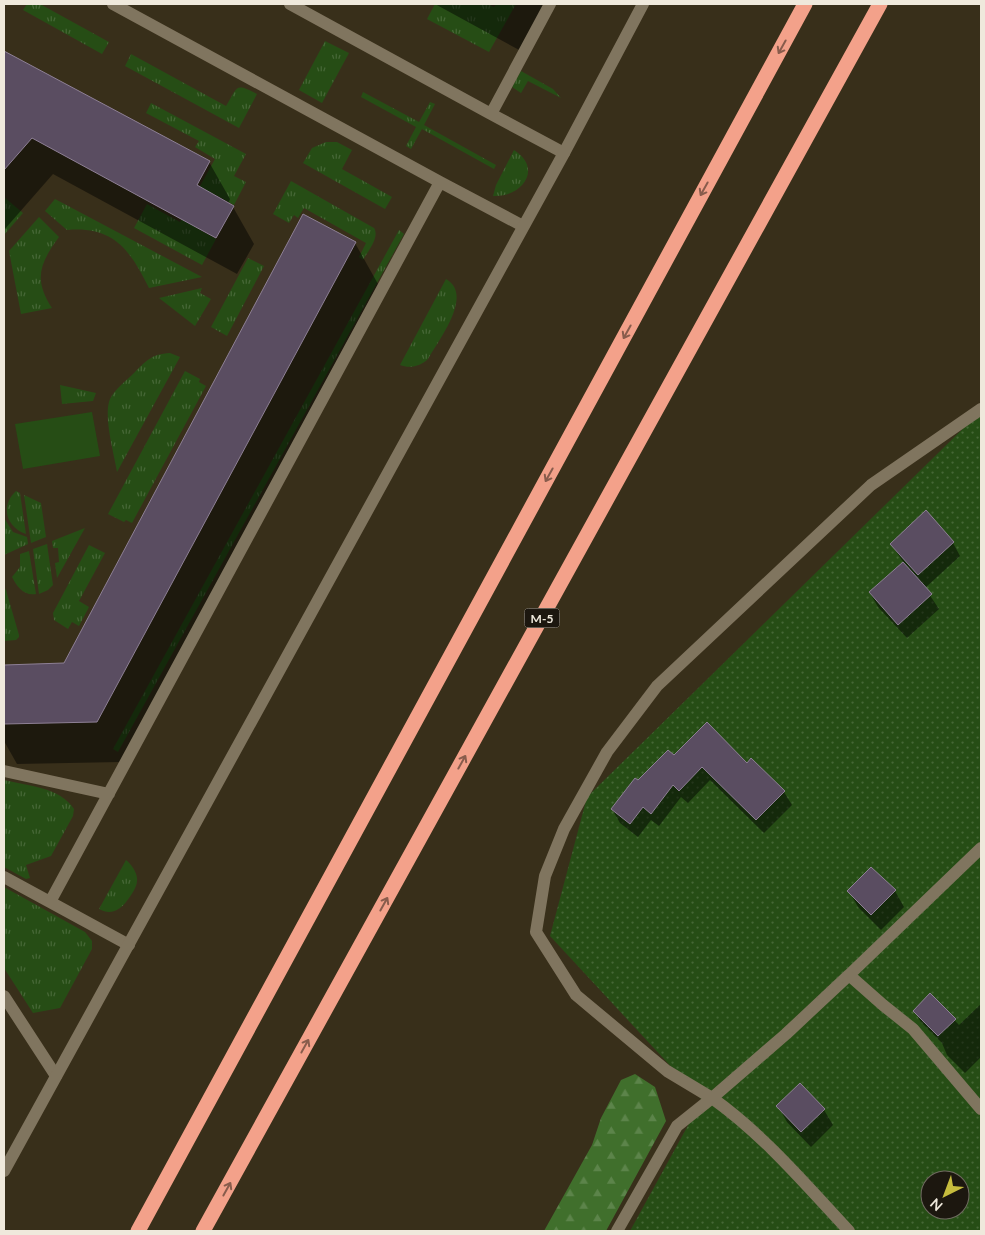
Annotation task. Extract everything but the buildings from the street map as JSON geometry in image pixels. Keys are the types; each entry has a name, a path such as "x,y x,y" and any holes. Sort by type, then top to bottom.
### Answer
{"highway":[{"path":"138,1231 805,4"},
{"name":"М-5","path":"203,1231 880,4"}],"street":[{"path":"113,4 523,226"},
{"path":"290,4 564,153"},
{"path":"491,114 550,4"},
{"path":"4,1170 564,153 643,4"},
{"path":"50,902 440,182"},
{"path":"849,1231 789,1166 734,1113 667,1071 576,995 536,932 545,876 564,829 607,752 657,686 871,485 981,410"},
{"path":"4,771 108,794"},
{"path":"617,1231 677,1126 786,1034 981,848"},
{"path":"4,877 129,945"},
{"path":"849,975 883,1006 913,1029 981,1109"},
{"path":"4,996 56,1076"}],"green space":[{"path":"27,4 40,4 109,42 102,54 23,10"},
{"path":"435,4 488,4 494,7 496,4 516,4 489,52 427,19"},
{"path":"325,41 349,53 322,103 299,90"},
{"path":"131,54 226,106 237,88 244,88 257,94 239,128 125,66"},
{"path":"521,71 553,89 561,98 528,81 521,93 512,87"},
{"path":"363,92 419,122 430,102 435,104 424,125 496,165 494,169 422,129 411,149 406,146 416,127 361,97"},
{"path":"151,103 246,154 234,176 246,182 234,205 214,194 195,227 216,239 202,265 134,228 147,204 180,222 215,159 195,147 199,141 146,113"},
{"path":"326,142 337,142 352,150 342,169 392,197 385,209 303,163 312,148"},
{"path":"514,150 523,158 527,165 528,173 525,181 512,192 493,196 496,185"},
{"path":"291,181 374,228 376,236 363,260 359,257 366,243 304,208 298,218 294,215 289,223 273,214"},
{"path":"4,197 23,213 4,235"},
{"path":"55,199 202,277 149,288 135,262 118,243 97,232 67,230 45,211"},
{"path":"39,217 59,237 47,255 41,271 42,288 52,308 21,314 9,251"},
{"path":"399,230 404,234 118,752 113,749"},
{"path":"248,258 264,266 227,336 211,327"},
{"path":"446,279 454,286 457,295 452,318 428,359 419,365 411,367 400,365"},
{"path":"202,288 200,293 211,299 195,326 159,298"},
{"path":"170,353 180,357 117,472 108,425 110,399 118,388 146,362 158,355"},
{"path":"185,371 200,379 199,382 206,386 132,523 126,520 124,522 108,514"},
{"path":"60,385 96,393 93,401 62,404"},
{"path":"981,411 981,1231 630,1231 702,1100 550,936 587,797"},
{"path":"92,412 100,456 23,469 15,424"},
{"path":"16,491 20,493 26,534 14,526 8,516 8,503"},
{"path":"24,495 41,503 46,537 31,543"},
{"path":"4,518 13,532 27,537 28,544 4,555"},
{"path":"85,528 57,578 55,563 59,562 58,548 53,548 52,541"},
{"path":"47,544 53,585 48,590 39,594 33,549"},
{"path":"89,545 105,553 79,601 89,607 79,626 72,622 68,629 54,620 53,613"},
{"path":"29,551 36,594 28,594 21,590 12,577 20,567 20,554"},
{"path":"4,587 19,635 16,640 4,641"},
{"path":"4,780 43,788 61,796 74,809 73,816 51,856 26,865 30,878 26,879 4,867"},
{"path":"126,860 132,866 137,878 137,884 133,892 127,901 115,911 110,912 99,909"},
{"path":"4,887 85,932 92,941 92,949 60,1008 33,1013 4,968"},
{"path":"635,1074 655,1087 666,1121 606,1231 544,1231 592,1145 601,1118 621,1080"}]}
